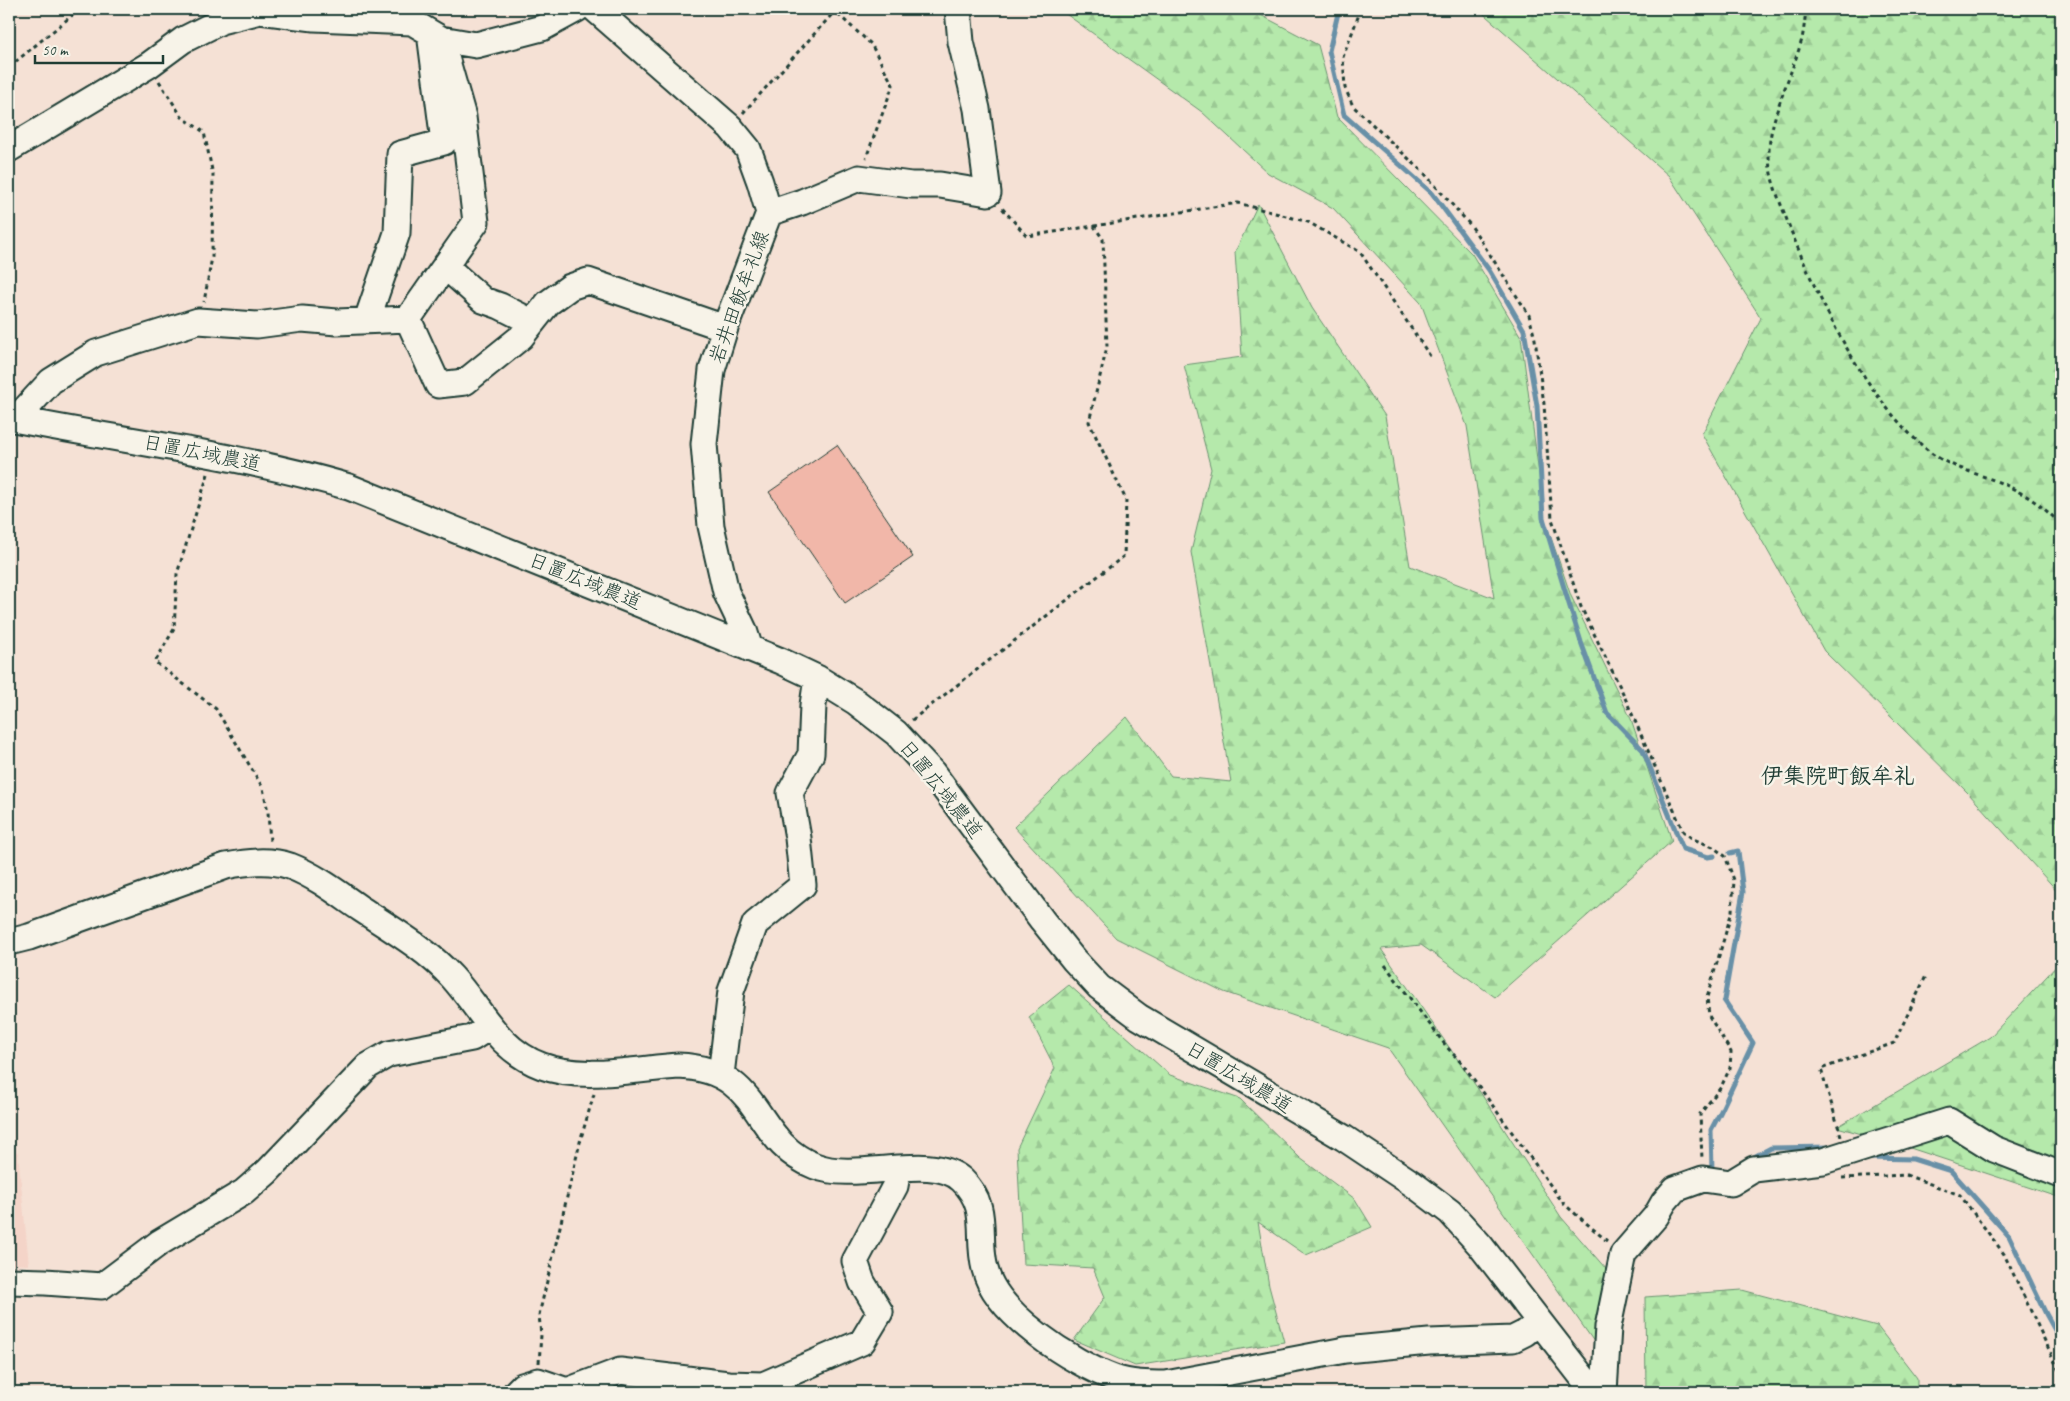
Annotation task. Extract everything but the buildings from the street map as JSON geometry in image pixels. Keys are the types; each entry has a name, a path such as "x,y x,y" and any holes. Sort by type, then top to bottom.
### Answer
{"street":[{"path":"9,149 149,65 183,40 221,21 260,10 314,18 412,22 436,36 476,45 542,28 577,9"},
{"name":"岩井田飯牟礼線","path":"595,9 730,127 748,149 769,213 725,328 712,370 704,444 706,489 726,592 744,630 750,649"},
{"path":"769,213 802,202 859,178 911,185 940,185 988,193 977,109 961,42 958,9"},
{"path":"408,319 476,222 463,117 436,36"},
{"path":"367,320 397,233 400,154 444,142 436,36"},
{"path":"445,266 484,300 532,322"},
{"path":"408,319 438,385 465,382 521,337 548,303 570,287 588,280 725,328"},
{"path":"12,418 51,381 96,353 198,321 258,325 302,319 337,322 408,319"},
{"name":"日置広域農道","path":"12,418 214,454 308,475 349,487 781,660 817,678 856,702 896,733 932,772 1042,920 1074,960 1100,986 1139,1017 1344,1138 1413,1184 1450,1212 1480,1245 1594,1392"},
{"path":"721,1075 731,991 755,924 803,885 798,838 790,793 811,754 813,705 817,678"},
{"path":"9,942 29,937 226,866 250,862 272,862 289,866 321,883 426,953 454,979 489,1027 507,1046 541,1066 574,1073 678,1066 695,1067 721,1075 739,1088 754,1104 773,1135 785,1148 800,1159 829,1171 849,1173 927,1168 946,1171 960,1178 971,1189 978,1202 982,1215 985,1268 998,1297 1054,1347 1115,1379 1166,1384 1345,1350 1429,1342 1513,1338 1525,1333 1539,1322"},
{"path":"9,1282 45,1282 102,1286 160,1243 244,1192 267,1172 368,1066 389,1054 472,1038 489,1027"},
{"path":"1604,1392 1608,1327 1623,1254 1656,1216 1664,1202 1675,1189 1703,1179 1731,1183 1754,1169 1823,1161 1949,1121 1994,1149 2061,1174"},
{"path":"516,1392 522,1386 538,1381 567,1391 620,1371 728,1384 763,1384 862,1342 880,1312 862,1282 855,1261 895,1186 898,1169"}],"path":[{"path":"9,67 80,9"},
{"path":"1361,9 1343,57 1345,88 1353,106 1425,174 1472,227 1529,315 1535,339 1544,404 1552,519 1581,608 1622,691 1683,832 1693,839 1713,847 1725,856 1734,880 1732,911 1707,997 1709,1016 1731,1052 1730,1068 1721,1087 1700,1114 1703,1179"},
{"path":"1806,9 1802,38 1775,120 1769,154 1777,195 1797,247 1833,323 1865,377 1908,432 1931,453 1949,464 2019,491 2061,524"},
{"path":"730,127 833,10 871,44 894,85 859,178"},
{"path":"149,65 182,117 204,132 213,175 212,257 203,306 198,321"},
{"path":"988,193 1027,236 1238,203 1308,222 1360,252 1432,359"},
{"path":"896,733 1124,556 1126,500 1089,422 1107,347 1103,239 1094,226"},
{"path":"214,454 177,574 174,629 155,662 216,709 263,788 268,812 272,862"},
{"path":"1386,966 1446,1046 1464,1066 1564,1204 1623,1254"},
{"path":"1846,1154 1821,1069 1894,1043 1927,974"},
{"path":"538,1381 541,1335 539,1315 581,1138 596,1089 594,1073"},
{"path":"1838,1178 1906,1175 1960,1195 2004,1254 2061,1375"}],"shaded area":[{"path":"9,1147 18,1153 29,1265 9,1264"}],"green space":[{"path":"1059,9 1249,9 1318,45 1337,117 1472,254 1521,337 1545,520 1571,596 1631,719 1672,841 1495,997 1421,945 1381,949 1478,1089 1561,1217 1613,1277 1597,1346 1388,1048 1224,992 1116,938 1014,827 1127,717 1171,776 1231,782 1191,552 1211,469 1184,365 1242,357 1235,252 1258,204 1312,308 1385,416 1410,566 1494,598 1467,426 1421,303 1333,208 1268,173 1202,112"},
{"path":"1478,9 2061,9 2061,895 1968,793 1824,651 1702,434 1761,318 1669,176"},
{"path":"2061,961 2061,1198 1904,1146 1837,1127 1990,1037"},
{"path":"1069,985 1170,1075 1240,1099 1300,1158 1355,1199 1372,1227 1306,1255 1258,1222 1269,1286 1284,1342 1135,1366 1074,1340 1105,1297 1093,1268 1023,1264 1017,1148 1055,1068 1029,1017"},
{"path":"1742,1290 1877,1326 1917,1378 1917,1392 1646,1392 1645,1297"}],"waterway":[{"path":"1339,9 1329,51 1344,115 1432,193 1489,270 1524,330 1537,406 1543,518 1581,642 1607,713 1643,750 1683,849 1708,857 1714,856"},
{"path":"1712,1171 1711,1130 1753,1043 1724,1000 1743,892 1738,851 1730,853"},
{"path":"1752,1158 1771,1148 1831,1147"},
{"path":"1867,1158 1913,1159 1951,1171 2009,1236 2061,1341"}],"district":[{"name":"伊集院町飯牟礼","path":"1838,776"}]}
